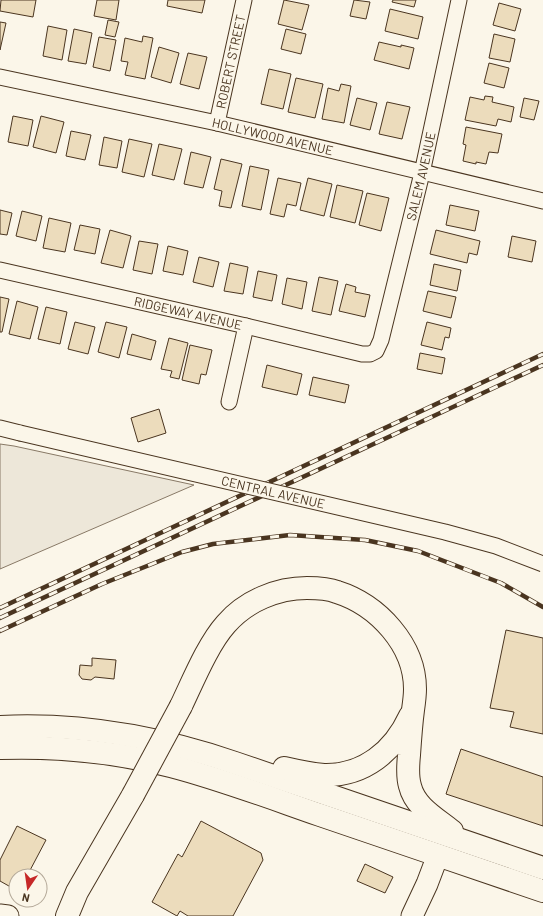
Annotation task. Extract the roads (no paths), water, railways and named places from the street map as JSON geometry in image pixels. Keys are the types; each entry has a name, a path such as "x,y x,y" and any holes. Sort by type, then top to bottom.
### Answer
{"highway":[{"path":"67,916 77,892 133,795 212,644 226,624 241,610 260,599 281,591 292,589 314,588 335,591 357,600 376,613 391,628 403,647 412,669 415,690 408,768 410,786 413,795 424,809 469,843"},
{"path":"211,755 322,775 344,774 367,766 385,753 397,738 413,709"},
{"path":"0,727 44,727 102,731 160,741 211,755 543,868"},
{"path":"0,748 80,750 129,757 172,766 438,855 543,892"}],"main road":[{"path":"412,916 427,884 438,855"},
{"path":"0,915 8,916"}],"street":[{"name":"ROBERT STREET","path":"216,123 244,0"},
{"name":"SALEM AVENUE","path":"376,351 381,340 422,173 459,0"},
{"name":"HOLLYWOOD AVENUE","path":"0,77 216,123 422,173 441,176 543,202"},
{"name":"RIDGEWAY AVENUE","path":"0,270 362,354 370,354 376,351"},
{"path":"229,402 246,326"},
{"name":"CENTRAL AVENUE","path":"0,428 445,532 496,546 543,564"}],"railway":[{"path":"0,608 543,354"},
{"path":"0,618 543,365"},
{"path":"0,631 102,584 182,552 213,544 290,535 365,540 418,551 501,583 543,607"}]}
